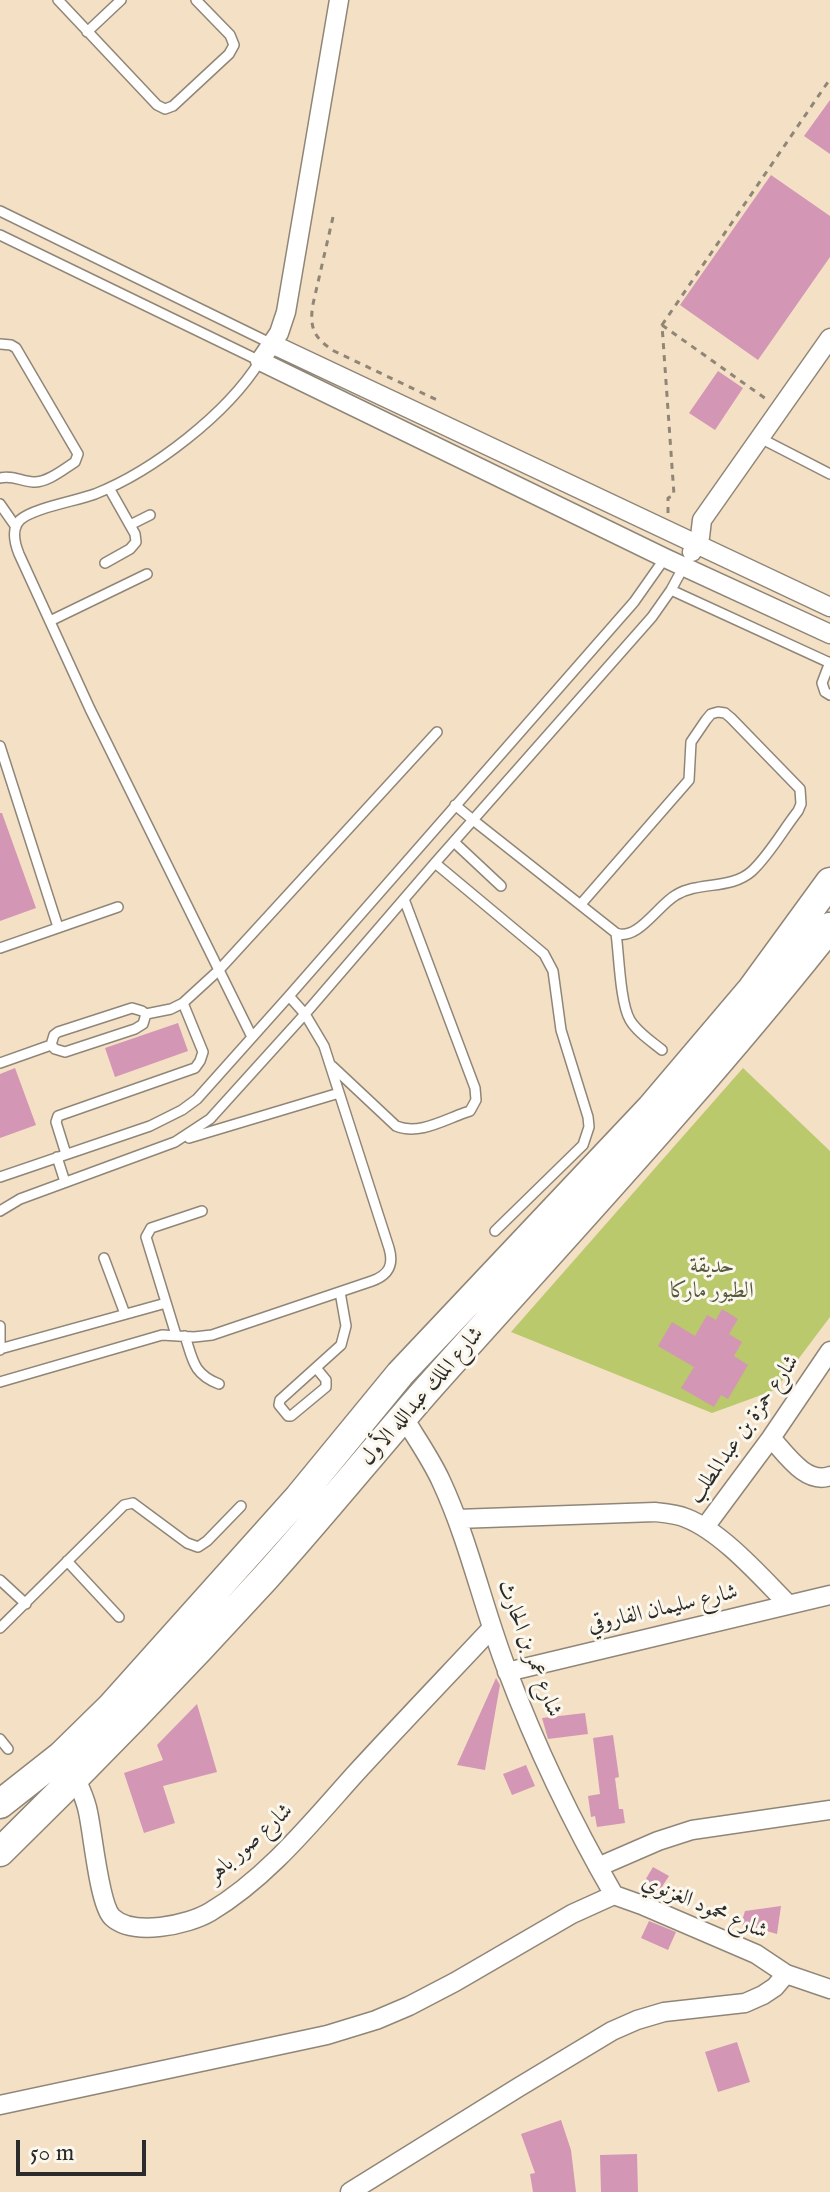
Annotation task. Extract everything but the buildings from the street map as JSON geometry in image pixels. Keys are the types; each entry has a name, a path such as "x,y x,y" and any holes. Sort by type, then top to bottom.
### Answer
{"main road":[{"name":"شارع الملك عبدالله الأول","path":"5,1794 87,1733 111,1707 299,1497 400,1374 651,1108 752,989 830,882"},
{"name":"شارع الملك عبدالله الأول","path":"0,1852 145,1708 247,1597 723,1059 830,927"}],"street":[{"path":"339,0 286,312 272,344 260,361 665,558 830,634"},
{"path":"272,344 830,607"},
{"path":"684,566 696,545 702,520 828,346"},
{"path":"665,558 674,534 702,520"},
{"name":"شارع حمزة بن عبدالمطلب","path":"457,1519 655,1512 684,1517 705,1527 830,1351"},
{"name":"شارع عمر بن الحارث","path":"404,1418 440,1479 457,1519 507,1672 546,1762 614,1895"},
{"path":"771,1438 806,1473 818,1478 830,1476"},
{"path":"705,1527 788,1604"},
{"name":"شارع سليمان الفاروقي","path":"507,1672 830,1595"},
{"name":"شارع صور باهر","path":"76,1778 88,1810 109,1915 121,1924 135,1928 184,1922 208,1913 256,1879 492,1628"},
{"path":"598,1867 692,1830 830,1810"},
{"name":"شارع محمود الغزنوي","path":"0,2105 327,2035 376,2020 443,1988 572,1914 614,1895 756,1954 786,1974 830,1989"},
{"path":"350,2192 612,2031 664,2012 745,2003 775,1987 786,1974"}],"lane":[{"path":"58,0 161,108 170,108 229,54 234,45 230,35 196,0"},
{"path":"87,32 121,0"},
{"path":"0,211 272,344"},
{"path":"0,235 260,361 231,397 183,441 147,468 109,488 31,514 21,519 16,527 16,546 90,709 252,1037"},
{"path":"0,344 16,348 78,454 75,462 43,481 0,478"},
{"path":"760,438 830,474"},
{"path":"105,563 134,546 137,538 109,488"},
{"path":"0,504 16,527"},
{"path":"130,525 150,515"},
{"path":"0,1177 150,1126 182,1110 203,1093 634,602 665,558"},
{"path":"175,1142 193,1132 218,1111 305,1014 652,617 684,566"},
{"path":"50,621 147,574"},
{"path":"671,590 830,663 822,683 825,692 830,695"},
{"path":"455,805 616,933 621,935 631,934 667,901 683,891 727,883 745,876 760,862 801,804 800,789 725,713 711,714 691,742 689,780 581,904"},
{"path":"51,1045 54,1035 63,1030 132,1008 146,1014 183,1003 219,970 437,732"},
{"path":"0,746 58,927"},
{"path":"454,842 501,886"},
{"path":"435,863 550,962 564,1043 588,1117 587,1136 577,1152 495,1231"},
{"path":"331,1064 396,1126 405,1130 414,1130 464,1113 474,1106 475,1088 404,899"},
{"path":"0,948 118,907"},
{"path":"616,933 624,1003 629,1018 662,1050"},
{"path":"0,1382 155,1337 212,1335 381,1278 392,1257 331,1064 305,1014 289,996"},
{"path":"65,1182 56,1124 58,1116 195,1068 200,1061 203,1052 183,1003"},
{"path":"51,1045 65,1052 122,1034 140,1027 146,1014"},
{"path":"1,1059 51,1045"},
{"path":"0,1211 20,1199 175,1142 339,1093"},
{"path":"202,1211 151,1228 147,1232 147,1242 166,1303 198,1372 207,1380 219,1384"},
{"path":"104,1258 125,1314"},
{"path":"317,1369 326,1380 326,1387 288,1416 279,1402 336,1352 345,1336 340,1292"},
{"path":"0,1326 0,1349 166,1303"},
{"path":"0,1628 124,1505 138,1506 187,1543 198,1547 241,1506"},
{"path":"67,1561 119,1617"},
{"path":"0,1580 26,1604"},
{"path":"0,1739 8,1749"}],"path":[{"path":"674,534 668,510 668,498 674,495 662,325 830,79"},
{"path":"333,217 313,304 311,318 314,332 322,344 334,351 447,405"},
{"path":"662,325 780,409"},
{"path":"658,506 668,510"}],"green space":[{"name":"حديقة الطيور ماركا","path":"743,1068 830,1151 830,1317 775,1390 712,1413 511,1332"}]}
